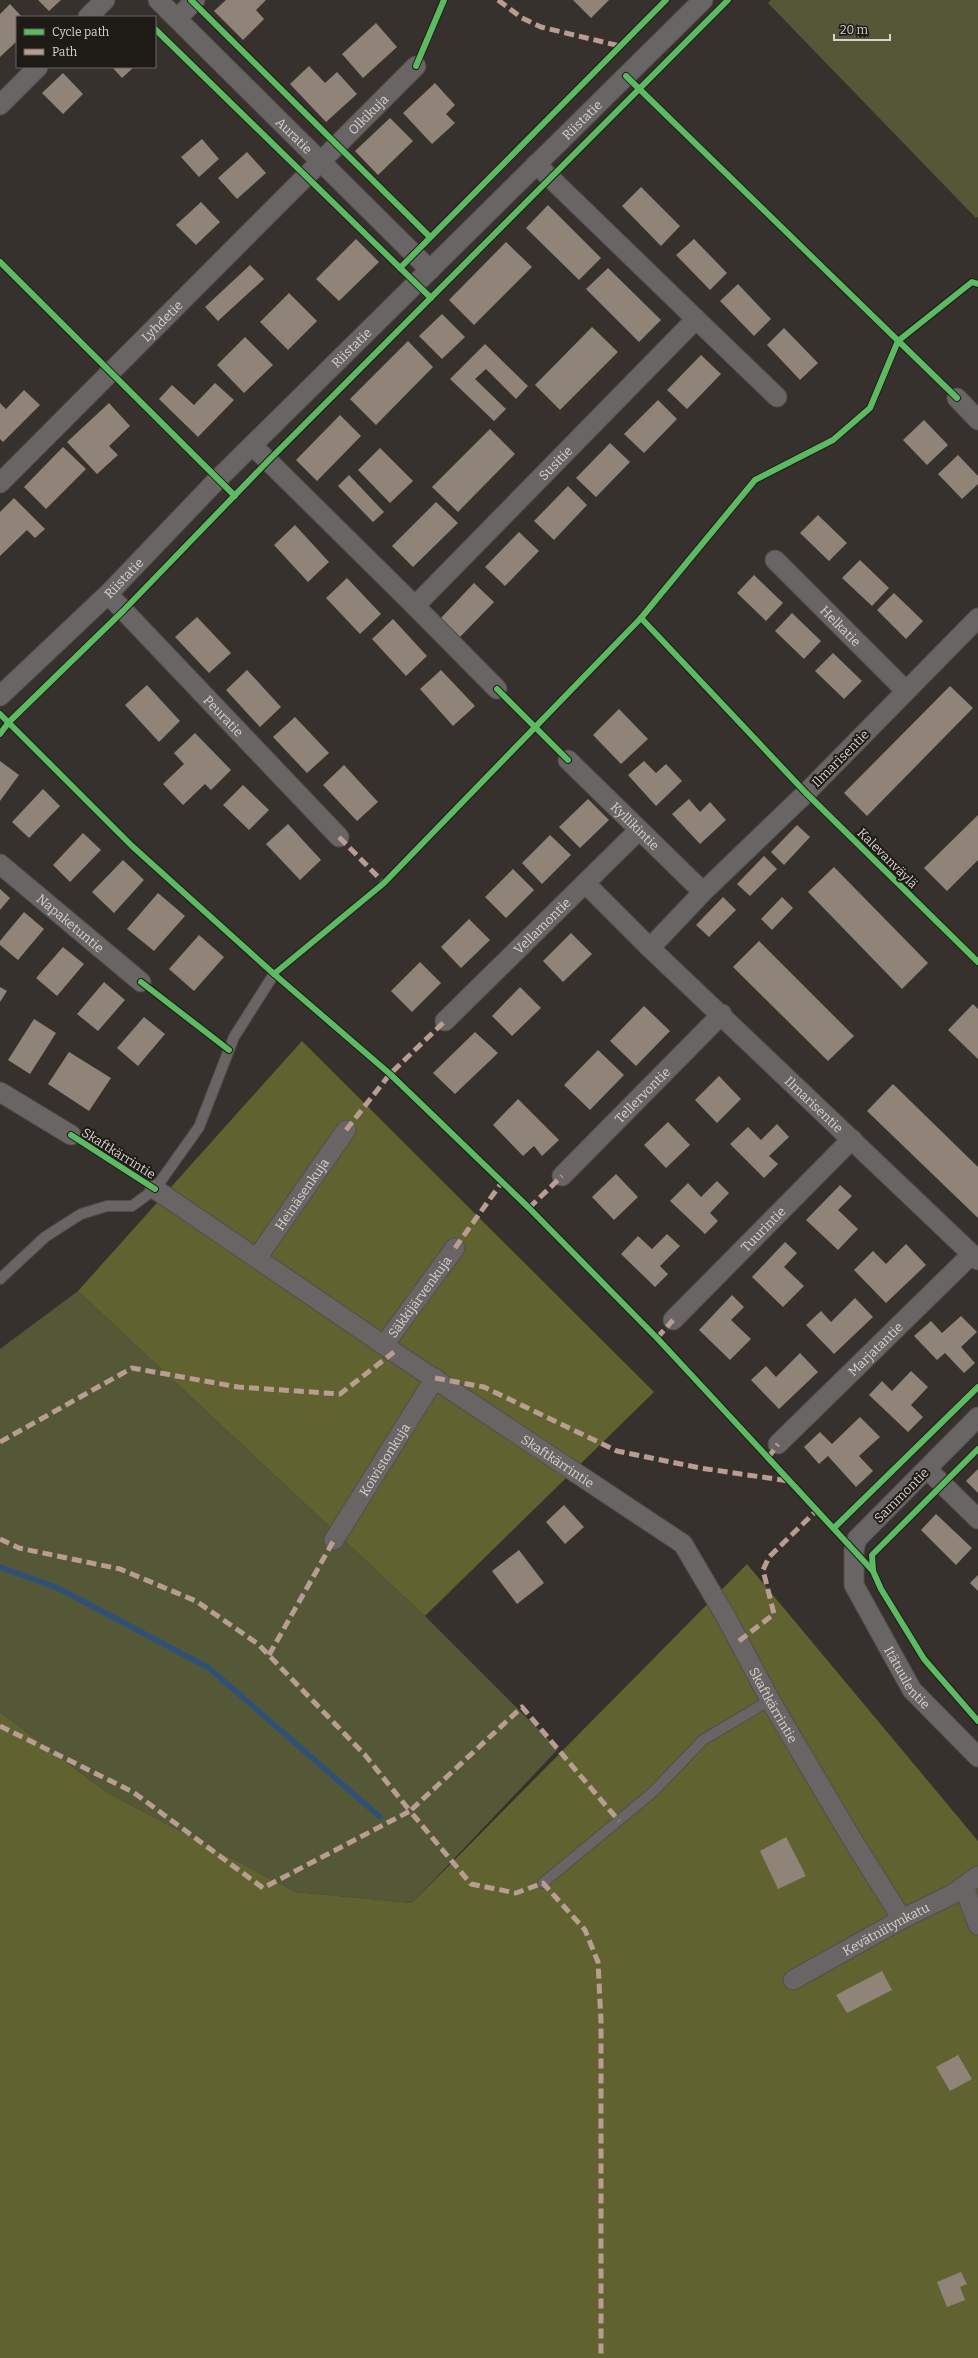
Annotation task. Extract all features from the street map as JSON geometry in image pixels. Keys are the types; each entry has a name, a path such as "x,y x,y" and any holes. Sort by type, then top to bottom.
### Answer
{"street":[{"path":"89,16 105,0"},
{"name":"Auratie","path":"158,0 178,18 320,162 430,270"},
{"path":"178,18 195,0"},
{"name":"Riistatie","path":"0,696 108,594 252,446 703,0"},
{"name":"Olkikuja","path":"320,162 416,66"},
{"path":"0,105 37,68"},
{"name":"Lyhdetie","path":"1,480 320,162"},
{"path":"536,164 777,398"},
{"name":"Susitie","path":"415,606 696,319"},
{"path":"957,398 978,420"},
{"path":"252,446 497,689"},
{"name":"Helkatie","path":"775,560 906,691"},
{"name":"Peuratie","path":"108,594 339,837"},
{"name":"Ilmarisentie","path":"650,948 703,892 806,793 978,618"},
{"name":"Kyllikintie","path":"568,760 638,831 703,892"},
{"name":"Vellamontie","path":"446,1021 638,831"},
{"name":"Napaketuntie","path":"0,864 141,982"},
{"name":"Ilmarisentie","path":"585,883 650,948 722,1014 975,1257"},
{"name":"Tellervontie","path":"562,1176 722,1014"},
{"path":"0,1092 71,1136"},
{"name":"Heinäsenkuja","path":"257,1258 346,1130"},
{"name":"Tuurintie","path":"673,1320 852,1139"},
{"name":"Skaftkärrintie","path":"155,1189 384,1345 683,1544 726,1617 770,1700 852,1839 902,1919"},
{"name":"Säkkijärvenkuja","path":"384,1345 455,1248"},
{"name":"Marjatantie","path":"778,1444 975,1257"},
{"name":"Koivistonkuja","path":"334,1540 435,1378"},
{"name":"Sammontie","path":"854,1585 854,1550 857,1539 978,1417"},
{"path":"927,1469 978,1519"},
{"name":"Itätuulentie","path":"854,1585 912,1690 978,1757"},
{"path":"971,1881 978,1925"},
{"name":"Kevätniitynkatu","path":"793,1980 902,1919 953,1894 971,1881"}],"lane":[{"path":"0,1279 45,1237 81,1214 107,1206 132,1206 155,1189 199,1127 234,1037 274,974"},
{"path":"543,1883 653,1792 703,1740 770,1700"}],"green space":[{"path":"771,0 978,0 978,217 976,218 768,3"},
{"path":"302,1041 654,1392 425,1616 78,1291"},
{"path":"78,1291 425,1616 558,1749 412,1903 295,1892 106,1792 0,1712 0,1349"},
{"path":"747,1564 978,1841 978,2358 0,2358 0,1712 106,1792 295,1892 412,1903"}],"building":[{"path":"38,0 61,0 49,11"},
{"path":"226,0 266,0 256,10 264,19 243,40 214,11"},
{"path":"573,0 609,0 591,18"},
{"path":"10,4 21,16 16,16 16,42 0,57 0,14"},
{"path":"376,23 397,47 363,78 342,54"},
{"path":"309,66 325,83 337,72 357,94 326,122 290,84"},
{"path":"113,68 133,68 122,78"},
{"path":"63,73 83,94 63,114 42,93"},
{"path":"435,83 455,105 446,114 455,123 432,144 403,113"},
{"path":"390,118 413,141 378,175 355,151"},
{"path":"202,139 219,159 199,177 181,157"},
{"path":"247,152 266,173 237,199 218,178"},
{"path":"641,187 680,226 661,246 622,206"},
{"path":"201,202 220,222 196,245 176,225"},
{"path":"548,205 601,258 579,280 526,228"},
{"path":"356,239 379,262 339,301 316,279"},
{"path":"694,239 727,273 710,290 676,255"},
{"path":"506,242 532,267 474,325 449,300"},
{"path":"250,265 264,279 218,321 205,307"},
{"path":"608,268 661,320 639,342 586,289"},
{"path":"738,284 771,319 754,336 720,301"},
{"path":"289,293 317,321 288,350 260,322"},
{"path":"442,314 465,337 442,359 419,336"},
{"path":"592,327 618,352 560,410 535,385"},
{"path":"784,328 818,363 800,380 767,345"},
{"path":"245,337 273,365 244,393 217,365"},
{"path":"408,341 433,367 376,425 350,399"},
{"path":"485,344 528,386 516,399 486,369 475,379 506,409 494,421 450,379"},
{"path":"701,355 721,374 687,409 667,390"},
{"path":"215,383 234,400 198,437 159,399 172,385 194,405"},
{"path":"24,390 40,405 3,442 0,439 0,403 6,409"},
{"path":"658,400 677,419 644,453 624,434"},
{"path":"109,403 130,426 109,446 118,455 97,474 67,442"},
{"path":"340,415 361,436 317,481 296,460"},
{"path":"924,420 948,445 927,465 903,440"},
{"path":"490,429 515,454 458,512 432,487"},
{"path":"610,443 630,462 596,497 576,478"},
{"path":"63,447 86,469 46,509 24,487"},
{"path":"380,448 413,481 390,503 358,470"},
{"path":"958,455 978,476 978,484 962,499 938,474"},
{"path":"349,475 384,512 373,522 338,486"},
{"path":"568,486 587,505 554,540 534,521"},
{"path":"14,498 45,529 35,538 27,530 0,556 0,512"},
{"path":"436,502 458,523 413,567 392,546"},
{"path":"818,515 847,543 829,561 800,533"},
{"path":"295,525 329,562 308,582 274,545"},
{"path":"519,532 539,551 505,586 485,567"},
{"path":"860,560 889,588 872,606 842,578"},
{"path":"754,575 783,603 766,621 737,593"},
{"path":"347,578 381,614 360,634 326,598"},
{"path":"474,583 494,602 460,637 441,618"},
{"path":"894,593 923,621 906,639 877,610"},
{"path":"792,613 821,641 804,659 775,631"},
{"path":"197,617 231,653 209,673 175,637"},
{"path":"393,619 427,656 406,676 372,639"},
{"path":"833,653 862,681 844,699 815,671"},
{"path":"247,670 281,707 260,727 226,690"},
{"path":"441,670 475,706 453,726 420,689"},
{"path":"147,685 180,721 159,742 125,705"},
{"path":"950,686 973,708 867,816 844,793"},
{"path":"619,709 648,739 621,764 593,735"},
{"path":"295,717 329,753 307,773 273,737"},
{"path":"195,733 231,770 211,790 205,784 183,805 163,784 184,764 174,753"},
{"path":"0,761 19,775 0,801"},
{"path":"644,761 656,773 666,764 682,781 656,806 628,775"},
{"path":"344,765 378,802 357,821 323,785"},
{"path":"243,785 269,810 249,830 223,805"},
{"path":"43,789 60,806 29,838 12,822"},
{"path":"588,799 609,820 580,848 559,827"},
{"path":"689,799 700,812 710,802 726,820 700,844 672,814"},
{"path":"978,815 978,860 947,891 924,868"},
{"path":"288,824 321,860 300,880 266,844"},
{"path":"797,825 810,837 784,865 771,852"},
{"path":"83,833 101,850 70,882 53,865"},
{"path":"550,835 571,855 542,884 522,863"},
{"path":"764,856 777,869 750,896 737,884"},
{"path":"123,860 144,880 114,913 92,892"},
{"path":"834,867 928,963 902,989 808,892"},
{"path":"513,869 534,890 506,918 485,897"},
{"path":"0,889 10,898 0,910"},
{"path":"158,893 185,916 154,951 127,929"},
{"path":"723,897 736,910 709,937 696,925"},
{"path":"782,897 793,908 772,930 761,919"},
{"path":"24,912 44,929 18,960 0,945 0,941"},
{"path":"469,919 490,940 461,968 441,947"},
{"path":"571,933 592,954 563,982 543,961"},
{"path":"199,935 224,957 194,991 169,969"},
{"path":"759,941 854,1036 828,1061 733,967"},
{"path":"63,947 84,964 57,996 36,978"},
{"path":"420,962 441,983 412,1012 391,991"},
{"path":"104,982 125,1000 98,1031 77,1014"},
{"path":"0,987 7,991 0,1002"},
{"path":"520,987 541,1008 512,1036 492,1016"},
{"path":"973,1004 978,1009 978,1059 948,1030"},
{"path":"644,1006 670,1031 636,1066 610,1041"},
{"path":"144,1017 165,1034 138,1066 117,1048"},
{"path":"34,1019 56,1033 30,1074 8,1060"},
{"path":"475,1032 498,1053 455,1094 433,1073"},
{"path":"598,1050 624,1075 590,1110 564,1085"},
{"path":"69,1052 111,1078 89,1111 48,1084"},
{"path":"719,1076 741,1099 717,1123 695,1100"},
{"path":"893,1084 978,1167 978,1218 867,1111"},
{"path":"518,1099 559,1140 542,1156 534,1146 523,1156 493,1125"},
{"path":"668,1122 690,1145 666,1168 644,1145"},
{"path":"777,1124 789,1137 769,1156 778,1164 764,1178 730,1144 748,1127 761,1140"},
{"path":"616,1174 638,1197 614,1220 592,1197"},
{"path":"717,1181 729,1193 710,1213 718,1221 705,1234 670,1201 688,1183 701,1197"},
{"path":"840,1185 852,1196 838,1210 858,1229 838,1250 806,1220"},
{"path":"667,1234 680,1246 660,1266 668,1274 655,1287 621,1254 638,1236 652,1249"},
{"path":"785,1242 797,1253 784,1267 804,1286 783,1307 752,1277"},
{"path":"906,1244 926,1265 886,1303 854,1270 873,1251 886,1264"},
{"path":"732,1295 744,1307 731,1320 751,1339 730,1360 699,1330"},
{"path":"855,1298 873,1317 834,1354 806,1325 821,1311 831,1322"},
{"path":"961,1316 977,1332 961,1347 975,1363 964,1373 945,1353 937,1360 914,1336 931,1321 942,1333"},
{"path":"800,1353 818,1372 779,1409 751,1380 766,1366 776,1377"},
{"path":"911,1371 928,1387 911,1405 923,1417 908,1432 869,1395 882,1381 892,1391"},
{"path":"860,1417 880,1437 859,1456 873,1471 856,1487 828,1456 819,1464 804,1447 820,1432 832,1444"},
{"path":"978,1469 978,1493 966,1481"},
{"path":"564,1505 584,1527 565,1544 546,1522"},
{"path":"936,1514 972,1548 956,1565 921,1530"},
{"path":"519,1550 544,1583 517,1604 492,1571"},
{"path":"978,1575 978,1591 970,1583"},
{"path":"786,1837 806,1876 778,1889 760,1851"},
{"path":"882,1971 892,1990 847,2013 836,1995"},
{"path":"958,2055 972,2079 950,2091 936,2067"},
{"path":"961,2272 967,2284 960,2287 965,2300 947,2307 937,2282"}],"waterway":[{"path":"0,1567 58,1588 209,1668 380,1817"}],"marked path":[{"path":"498,0 522,18 541,27 620,46"},
{"path":"339,837 384,883"},
{"path":"346,1130 390,1074 445,1021"},
{"path":"529,1208 562,1176"},
{"path":"455,1248 502,1182"},
{"path":"657,1338 673,1320"},
{"path":"0,1442 132,1368 238,1387 340,1394 394,1352"},
{"path":"435,1378 484,1387 617,1451 700,1468 789,1481"},
{"path":"768,1458 778,1444"},
{"path":"739,1641 774,1614 763,1570 769,1557 817,1510"},
{"path":"0,1539 19,1548 120,1569 196,1601 258,1644 365,1755 410,1811 522,1707 619,1821"},
{"path":"269,1655 334,1540"},
{"path":"0,1726 133,1792 263,1888 410,1811 471,1884 516,1893 543,1883 585,1930 598,1962 601,2021 601,2358"}],"cycle path":[{"path":"191,0 430,237"},
{"path":"416,66 444,0"},
{"path":"400,268 666,0"},
{"path":"0,734 9,722 123,611 268,461 728,0"},
{"path":"156,30 431,298"},
{"path":"626,76 957,398"},
{"path":"0,262 235,496"},
{"path":"274,974 384,883 641,618 755,480 833,440 870,408 898,341 972,282 978,284"},
{"name":"Kalevanväylä","path":"641,618 806,793 978,962"},
{"path":"497,689 568,760"},
{"path":"0,714 132,846 274,974 390,1074 529,1208 657,1338 873,1571"},
{"path":"141,982 229,1050"},
{"path":"71,1135 155,1189"},
{"path":"834,1528 978,1387"},
{"path":"978,1449 872,1555 873,1571 881,1589 924,1659 978,1721"}]}
